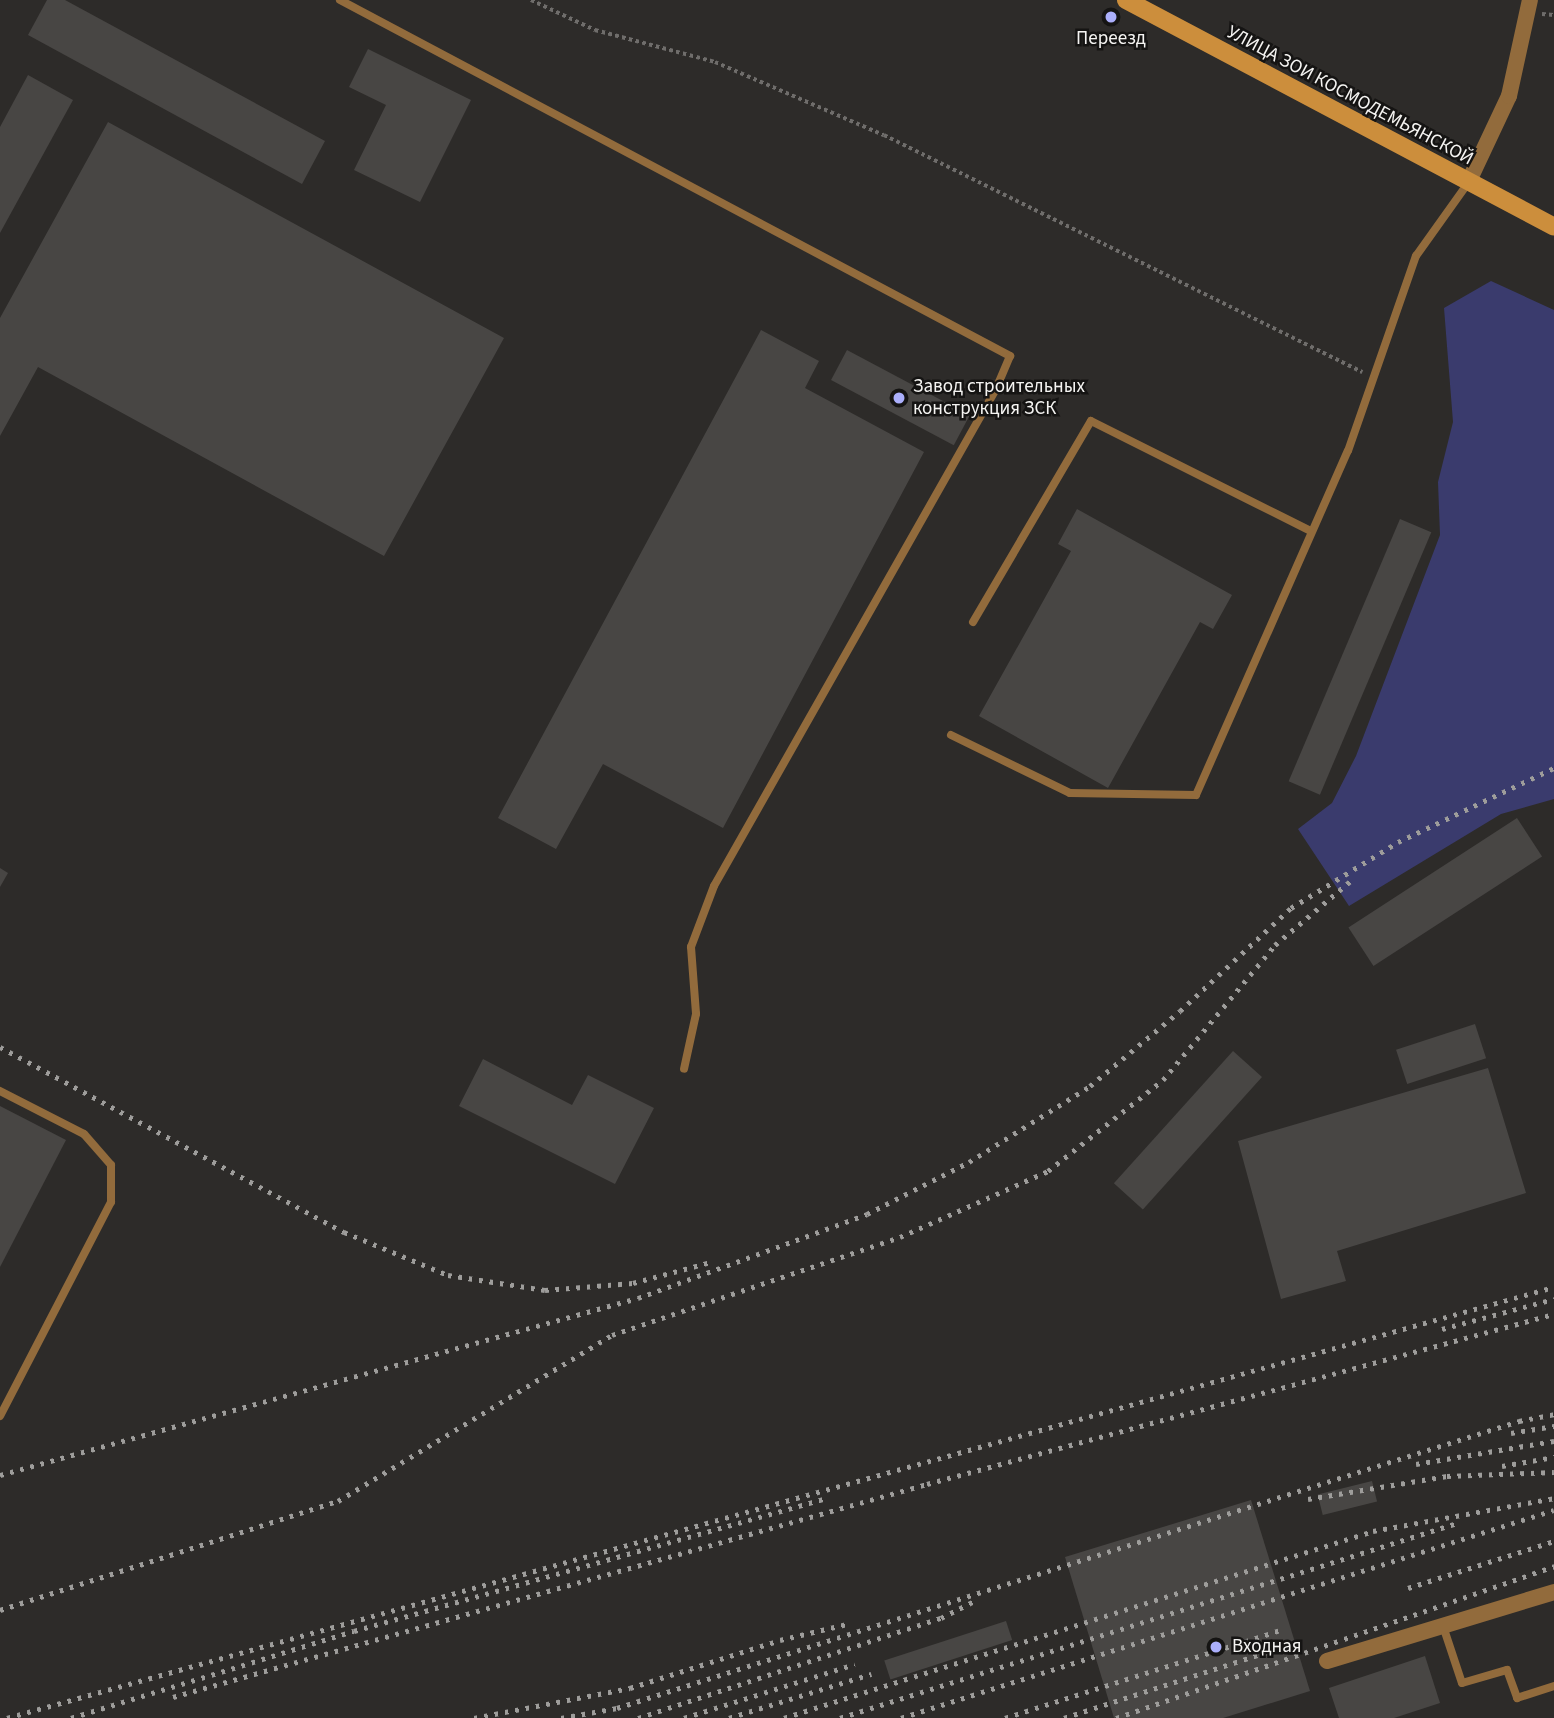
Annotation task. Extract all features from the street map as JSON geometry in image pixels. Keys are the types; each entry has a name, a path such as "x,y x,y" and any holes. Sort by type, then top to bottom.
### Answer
{"main road":[{"name":"УЛИЦА ЗОИ КОСМОДЕМЬЯНСКОЙ","path":"1126,0 1468,183 1551,223"}],"street":[{"path":"1468,183 1508,96 1530,0"},
{"path":"1327,1661 1554,1592"}],"lane":[{"path":"340,0 1010,356 996,389 714,886 691,947 696,1014 684,1069"},
{"path":"951,735 1070,793 1196,795 1348,451 1416,256 1468,183"},
{"path":"973,622 1091,421 1311,531"},
{"path":"0,1091 85,1135 111,1165 111,1202 0,1416"},
{"path":"1443,1626 1462,1683 1507,1670 1517,1698 1554,1686"}],"path":[{"path":"531,0 595,30 715,62 884,135 1374,377"}],"shaded area":[{"path":"1491,281 1554,310 1554,799 1501,814 1349,906 1298,829 1332,803 1356,756 1440,535 1438,482 1453,422 1444,308"}],"building":[{"path":"47,0 65,0 325,141 302,184 28,35"},
{"path":"368,49 471,100 420,202 354,170 386,105 349,87"},
{"path":"28,75 73,100 0,233 0,127"},
{"path":"108,122 504,338 384,556 38,367 0,436 0,318"},
{"path":"761,330 819,361 805,388 924,452 723,828 603,764 556,849 498,818"},
{"name":"Завод строительных конструкция ЗСК","path":"847,350 970,415 954,445 831,380"},
{"path":"1077,509 1232,595 1213,629 1200,622 1108,788 979,716 1071,551 1058,544"},
{"path":"1400,519 1431,532 1320,795 1289,781"},
{"path":"1517,818 1542,857 1373,966 1348,927"},
{"path":"0,868 8,873 0,887"},
{"path":"1475,1024 1486,1058 1407,1084 1396,1050"},
{"path":"1233,1051 1262,1077 1143,1209 1114,1183"},
{"path":"483,1059 572,1105 588,1075 654,1108 615,1184 459,1106"},
{"path":"1488,1068 1526,1193 1337,1251 1346,1281 1281,1299 1238,1141"},
{"path":"0,1106 66,1140 0,1267"},
{"path":"1372,1481 1377,1501 1323,1515 1318,1495"},
{"path":"1251,1500 1310,1691 1223,1718 1114,1718 1065,1557"},
{"path":"1006,1621 1012,1640 890,1680 884,1661"},
{"path":"1425,1656 1440,1703 1394,1718 1339,1718 1329,1688"}],"railway":[{"path":"0,1475 638,1298 867,1214 969,1162 1090,1086 1180,1011 1291,908 1398,842 1554,768"},
{"path":"0,1610 338,1501 612,1335 900,1237 1048,1171 1163,1080 1275,945 1354,878"},
{"path":"0,1047 344,1232 448,1275 545,1290 633,1283 711,1262"},
{"path":"7,1718 1554,1287"},
{"path":"1442,1329 1554,1299"},
{"path":"173,1697 927,1484 1554,1314"},
{"path":"561,1718 617,1708 1519,1421 1554,1414"},
{"path":"1511,1433 1554,1426"},
{"path":"1416,1464 1554,1441"},
{"path":"1502,1466 1554,1457"},
{"path":"1308,1499 1447,1476 1554,1472"},
{"path":"784,1718 1373,1531 1554,1498"},
{"path":"71,1718 354,1631 824,1499"},
{"path":"901,1718 1554,1510"},
{"path":"840,1718 1457,1523"},
{"path":"1408,1588 1554,1541"},
{"path":"1116,1718 1554,1566"},
{"path":"638,1718 941,1618 975,1601"},
{"path":"474,1718 630,1688 780,1640 847,1624"},
{"path":"1005,1718 1278,1631"},
{"path":"1064,1718 1283,1647"},
{"path":"684,1718 855,1664"},
{"path":"729,1718 871,1674"}],"place":[{"name":"Переезд","path":"1111,17"},
{"name":"Завод строительных конструкция ЗСК","path":"899,398"},
{"name":"Входная","path":"1216,1647"}]}
